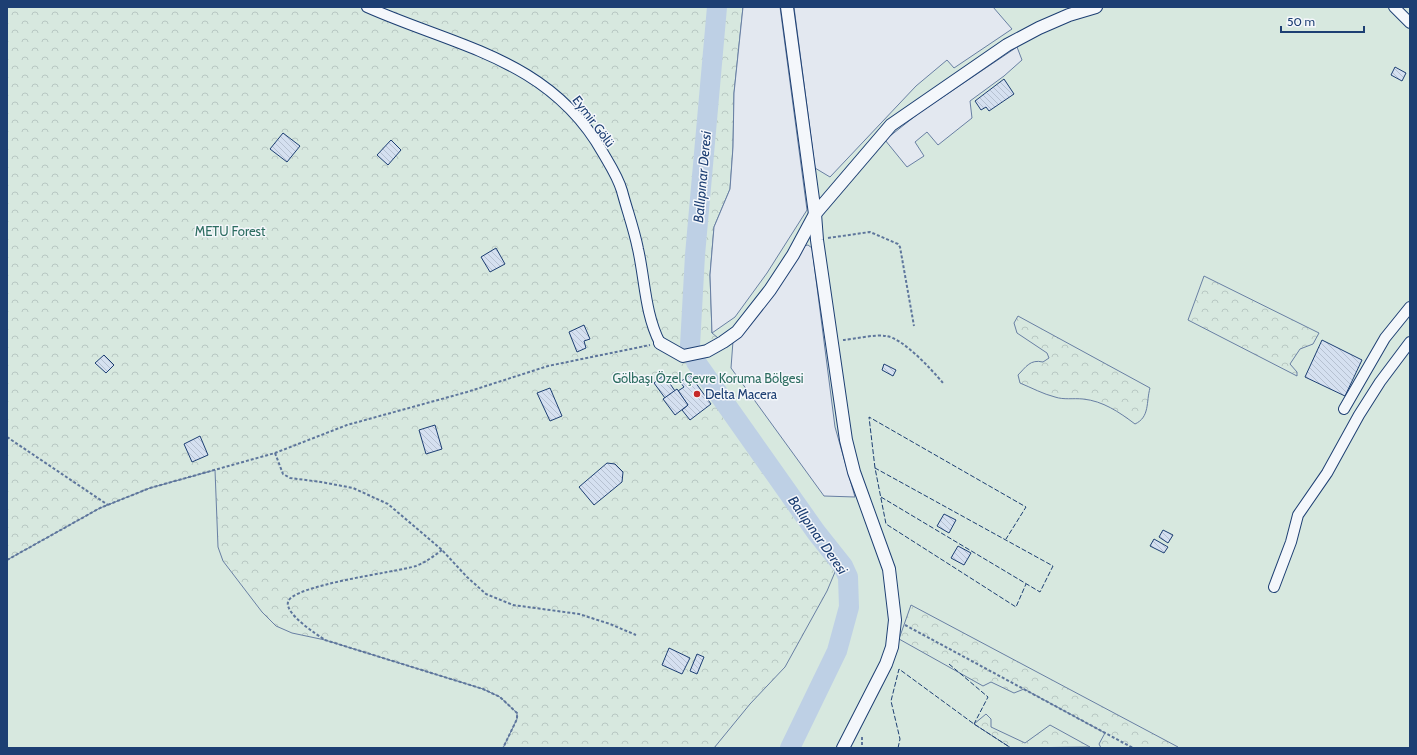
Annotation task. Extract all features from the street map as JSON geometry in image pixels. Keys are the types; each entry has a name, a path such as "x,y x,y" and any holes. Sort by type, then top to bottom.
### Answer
{"street":[{"name":"Eymir Gölü","path":"366,7 499,59 538,82 569,106 596,141 619,180 638,248 652,328 660,343"},
{"path":"787,7 816,214 817,240 846,440 854,472 889,569 895,620 892,647 886,664 843,748"},
{"path":"660,343 672,351 683,356 687,356 706,351 723,342 737,332 770,290 793,255 816,214 891,125 1007,45 1039,28 1069,15 1096,7"},
{"path":"1394,7 1410,23"},
{"path":"1344,409 1385,338 1410,307"},
{"path":"1274,587 1291,542 1298,515 1327,473 1359,415 1380,382 1410,342"}],"path":[{"path":"817,240 870,232 898,244 900,247 914,326"},
{"path":"832,341 886,335 894,338 925,363 943,383"},
{"path":"7,560 108,505 150,488 275,453 347,425 467,392 548,366 660,343"},
{"path":"7,437 108,505"},
{"path":"275,453 283,474 290,478 336,484 374,497 402,514 442,550 476,586 486,594 512,605 579,614 610,624 636,635"},
{"path":"442,550 431,559 398,571 326,584 303,592 289,599 287,603 288,609 308,629 325,640 462,681 500,697 517,713 517,720 503,748"},
{"path":"895,620 1132,748"}],"green space":[{"name":"Gölbaşı Özel Çevre Koruma Bölgesi","path":"7,7 1410,7 1410,748 7,748"},
{"name":"METU Forest","path":"7,7 743,7 734,93 733,147 730,189 714,227 710,275 712,333 723,342 687,356 830,540 835,555 835,572 827,591 785,667 750,704 714,748 503,748 517,719 517,713 500,697 483,689 325,640 292,633 276,626 262,612 223,561 218,547 215,470 150,488 100,508 7,560"},
{"path":"1204,276 1319,333 1313,344 1300,349 1290,364 1297,372 1297,376 1188,320"},
{"path":"1018,316 1150,388 1147,409 1140,421 1135,424 1117,411 1097,402 1083,399 1058,398 1042,393 1020,383 1018,375 1026,367 1031,363 1039,361 1043,362 1049,358 1047,353 1017,333 1014,323"},
{"path":"911,605 1179,748 1101,748 1099,744 1105,733 1024,689 1014,693 991,682 983,686 899,639"},
{"path":"986,714 991,719 991,727 1025,743 1050,725 1090,747 1011,748 974,724"}],"shaded area":[{"path":"743,7 780,7 807,210 767,273 735,317 712,333 710,275 714,227 730,189 733,147 734,93"},
{"path":"794,7 993,7 1012,29 954,68 947,60 916,86 830,177 815,168"},
{"path":"1017,47 1022,60 1004,76 970,101 972,118 938,145 927,132 915,142 924,156 907,167 885,140 919,113"},
{"path":"808,245 812,248 835,427 855,497 824,496 731,368 733,341 803,246"}],"building":[{"path":"1395,67 1406,73 1402,81 1391,75"},
{"path":"1004,79 1014,94 989,111 986,107 981,110 975,101"},
{"path":"283,133 300,146 287,162 270,149"},
{"path":"391,140 401,150 388,165 377,155"},
{"path":"496,248 505,264 490,272 481,257"},
{"path":"584,325 590,339 584,341 586,348 577,352 569,332"},
{"path":"1322,340 1362,360 1345,396 1305,377"},
{"path":"104,355 114,365 106,373 95,363"},
{"path":"884,364 896,370 893,376 882,370"},
{"path":"664,375 675,391 665,398 654,383"},
{"path":"690,375 711,404 690,420 682,410 688,405 678,391 684,387 680,382"},
{"path":"550,388 562,416 550,421 537,393"},
{"path":"677,389 688,405 675,415 663,399"},
{"path":"435,425 442,449 426,454 419,430"},
{"path":"200,436 208,455 192,462 184,444"},
{"path":"607,463 615,464 623,472 622,482 594,505 579,487"},
{"path":"944,514 956,520 949,533 937,526"},
{"path":"1163,530 1173,535 1168,543 1159,537"},
{"path":"1154,539 1168,547 1164,553 1150,546"},
{"path":"958,546 971,553 964,565 951,558"},
{"path":"669,648 690,658 682,674 662,665"},
{"path":"697,654 704,657 697,674 690,671"}],"waterway":[{"name":"Ballıpınar Deresi","path":"690,346 695,255 717,7"},
{"name":"Ballıpınar Deresi","path":"696,362 816,532 843,566 848,577 849,607 837,651 790,748"}],"fence":[{"path":"875,468 869,417 1026,507 1006,539"},
{"path":"881,497 1040,592 1053,566 875,468 886,524 1016,607 1026,584"},
{"path":"949,664 988,697 974,724"},
{"path":"898,748 900,739 891,701 899,669 974,724 1011,748"}],"place":[{"name":"Delta Macera","path":"697,394"}]}
